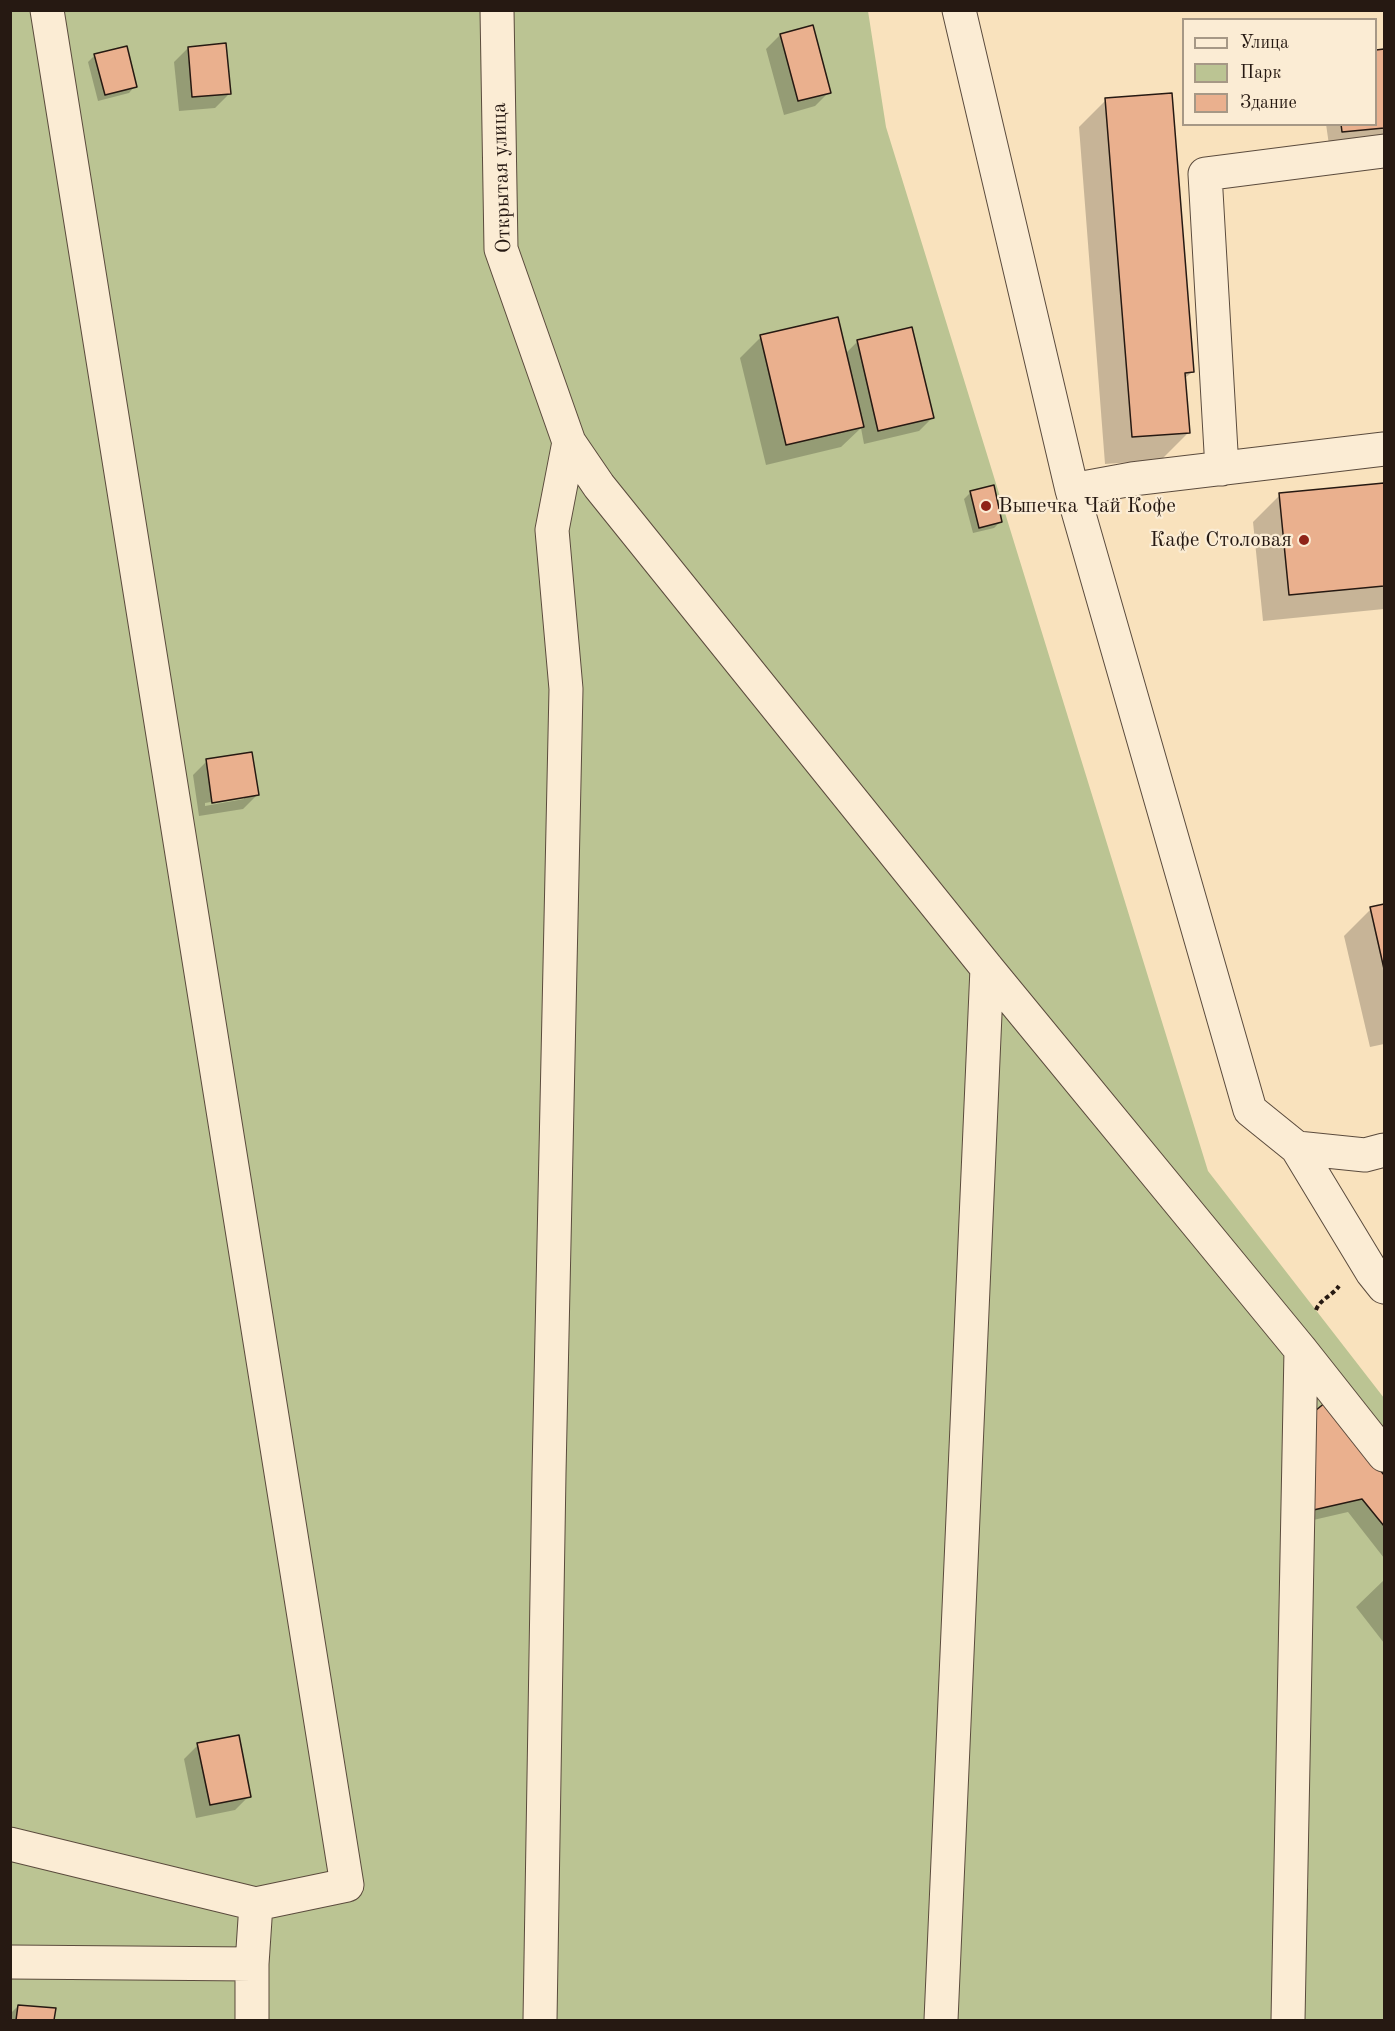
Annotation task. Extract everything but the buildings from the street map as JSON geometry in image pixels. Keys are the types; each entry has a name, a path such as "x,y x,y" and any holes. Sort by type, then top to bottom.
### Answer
{"street":[{"path":"10,1844 256,1904 347,1885 47,10"},
{"name":"Открытая улица","path":"498,10 501,249 569,442 599,486 987,968 1301,1350 1384,1455"},
{"path":"959,10 1072,490 1250,1110 1297,1148 1372,1272 1384,1287"},
{"path":"1222,468 1205,174 1384,151"},
{"path":"540,2020 566,689 552,530 569,442"},
{"path":"1072,490 1132,479 1384,449"},
{"path":"941,2020 987,968"},
{"path":"1297,1148 1365,1155 1384,1150"},
{"path":"1288,2020 1301,1350"},
{"path":"252,2020 252,1964 256,1904"},
{"path":"10,1962 252,1964"}],"green space":[{"path":"11,11 868,11 886,127 1208,1171 1384,1398 1384,2020 11,2020"}],"place":[{"name":"Выпечка Чай Кофе","path":"986,506"},
{"name":"Кафе Столовая","path":"1304,540"}]}
